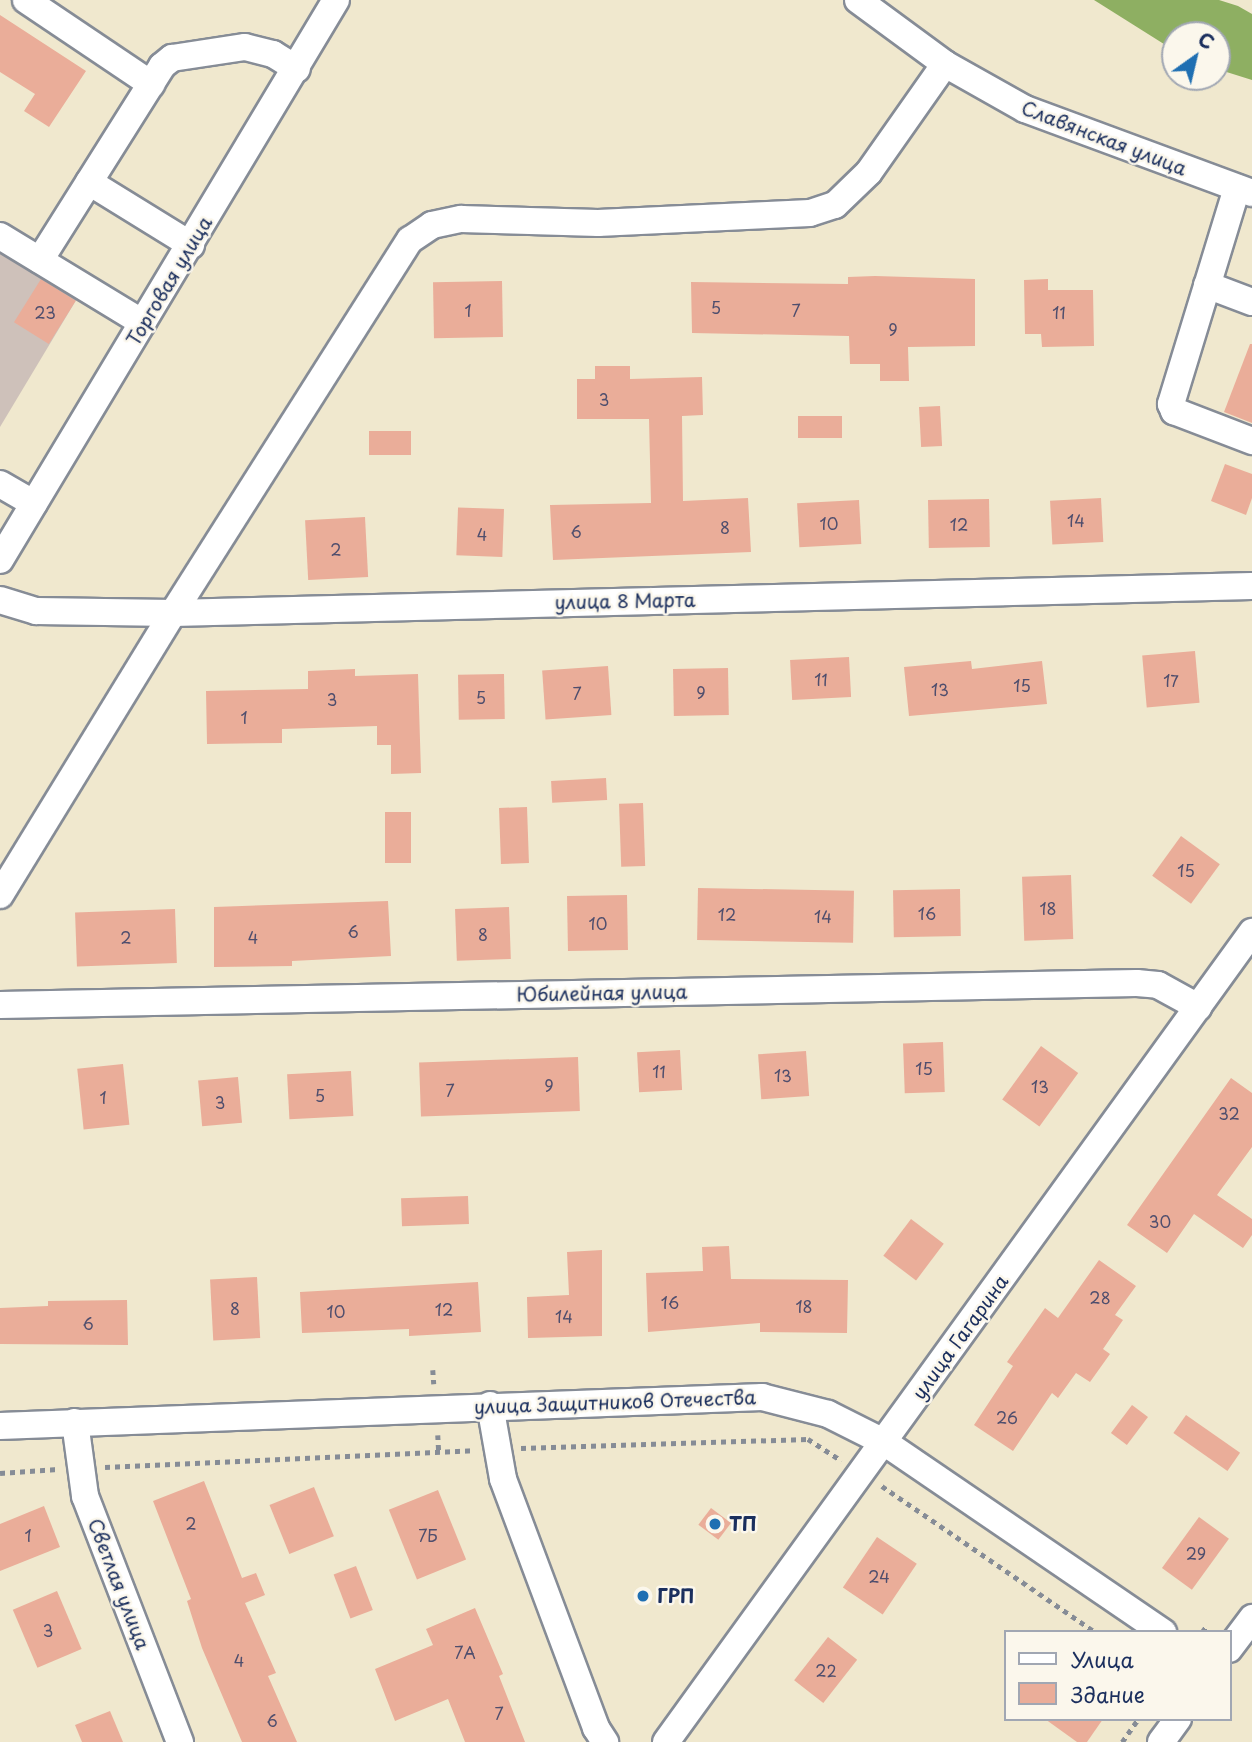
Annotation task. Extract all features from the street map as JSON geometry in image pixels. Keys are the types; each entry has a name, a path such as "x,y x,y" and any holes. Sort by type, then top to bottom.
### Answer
{"street":[{"path":"26,0 151,84"},
{"name":"Торговая улица","path":"0,560 336,0"},
{"name":"Славянская улица","path":"858,0 945,64 1051,120 1245,191"},
{"path":"40,260 162,66 185,54 254,48 273,54 297,69"},
{"path":"0,895 173,613 410,240 432,225 461,219 598,223 822,209 835,205 869,172 945,64"},
{"path":"89,182 191,245"},
{"path":"1245,191 1207,285 1171,404 1174,411 1252,440"},
{"path":"0,236 143,323"},
{"path":"1207,285 1252,302"},
{"path":"0,484 34,504"},
{"name":"улица 8 Марта","path":"0,600 36,611 173,613 1252,586"},
{"name":"улица Гагарина","path":"666,1742 1252,932"},
{"name":"Юбилейная улица","path":"0,1005 1137,983 1158,985 1198,1007"},
{"name":"улица Защитников Отечества","path":"0,1426 489,1405 762,1397 828,1414 884,1441 1160,1630"},
{"path":"489,1405 494,1449 591,1716 605,1742"},
{"name":"Светлая улица","path":"75,1422 85,1496 180,1742"},
{"path":"1231,1646 1252,1618"},
{"path":"1161,1742 1177,1721"}],"path":[{"path":"0,1473 494,1449 807,1439 1092,1630"},
{"path":"1203,1630 1206,1625"},
{"path":"1122,1742 1137,1721"}],"shaded area":[{"path":"0,251 78,297 0,427"}],"green space":[{"path":"1094,0 1219,0 1238,6 1252,14 1252,80 1231,73 1231,21 1161,21 1161,42"}],"building":[{"path":"0,15 86,71 49,127 24,111 35,94 0,72"},
{"path":"848,277 975,279 975,346 908,347 909,381 880,381 880,364 850,364 849,336 692,333 691,282 848,284"},
{"path":"41,279 76,301 49,344 14,322"},
{"path":"1048,279 1048,290 1093,290 1094,346 1042,347 1041,334 1025,334 1024,280"},
{"path":"502,281 503,337 434,338 433,282"},
{"path":"1252,344 1252,423 1224,412"},
{"path":"595,366 630,366 630,379 702,377 703,415 682,416 683,501 748,498 751,552 553,560 550,505 651,503 649,419 577,419 577,379 595,379"},
{"path":"940,406 942,446 921,447 919,407"},
{"path":"798,416 842,416 842,438 798,438"},
{"path":"369,431 411,431 411,455 369,455"},
{"path":"1225,464 1252,474 1252,498 1246,515 1211,501"},
{"path":"1101,498 1103,542 1052,545 1050,501"},
{"path":"989,499 990,547 929,548 928,500"},
{"path":"859,500 861,544 799,547 797,503"},
{"path":"458,507 504,509 502,557 456,555"},
{"path":"365,517 368,577 308,580 305,520"},
{"path":"1195,651 1200,703 1147,707 1142,656"},
{"path":"849,657 851,697 792,700 790,660"},
{"path":"971,661 972,669 1042,661 1047,704 909,716 904,667"},
{"path":"608,666 611,715 546,719 542,671"},
{"path":"728,668 729,715 674,716 673,669"},
{"path":"355,669 355,676 418,674 421,773 391,774 391,745 377,745 377,726 282,729 282,743 207,744 206,691 308,689 308,671"},
{"path":"504,674 505,719 459,720 458,675"},
{"path":"606,778 607,800 552,803 551,781"},
{"path":"643,803 645,866 621,867 619,804"},
{"path":"527,807 529,863 501,864 499,808"},
{"path":"385,812 411,812 411,863 385,863"},
{"path":"1181,836 1220,864 1191,904 1152,876"},
{"path":"1071,875 1073,939 1024,941 1022,877"},
{"path":"698,888 854,891 853,943 697,940"},
{"path":"960,889 961,936 894,937 893,890"},
{"path":"627,895 628,950 568,951 567,896"},
{"path":"388,901 391,956 292,961 292,966 214,967 214,907"},
{"path":"509,907 511,959 457,961 455,909"},
{"path":"175,909 177,963 77,966 75,912"},
{"path":"943,1042 945,1092 905,1093 903,1043"},
{"path":"1041,1046 1078,1073 1039,1126 1002,1099"},
{"path":"680,1050 682,1090 639,1092 637,1052"},
{"path":"806,1051 809,1096 761,1099 758,1054"},
{"path":"578,1057 580,1111 421,1117 419,1063"},
{"path":"123,1064 129,1125 84,1129 77,1069"},
{"path":"351,1071 353,1116 289,1119 287,1074"},
{"path":"238,1077 242,1123 202,1126 198,1080"},
{"path":"1231,1078 1252,1093 1252,1147 1217,1195 1252,1219 1252,1235 1243,1248 1194,1214 1167,1253 1127,1225"},
{"path":"468,1196 469,1224 402,1226 401,1198"},
{"path":"911,1219 944,1244 916,1280 883,1256"},
{"path":"729,1246 731,1279 848,1280 847,1333 760,1332 760,1323 648,1332 646,1273 703,1271 702,1247"},
{"path":"602,1250 602,1336 528,1338 527,1297 569,1295 567,1252"},
{"path":"1099,1260 1136,1286 1115,1315 1123,1320 1103,1349 1110,1354 1090,1382 1076,1373 1058,1398 1052,1393 1013,1451 974,1425 1013,1366 1007,1362 1045,1308 1058,1318"},
{"path":"257,1277 260,1338 213,1340 210,1279"},
{"path":"478,1282 481,1332 409,1336 409,1329 302,1333 300,1292"},
{"path":"127,1300 128,1345 0,1344 0,1308 48,1306 48,1301"},
{"path":"1132,1405 1148,1417 1127,1445 1111,1433"},
{"path":"1186,1415 1240,1453 1227,1471 1173,1433"},
{"path":"204,1481 242,1578 256,1573 265,1595 245,1603 276,1673 268,1676 297,1742 242,1742 202,1648 187,1601 191,1599 153,1501"},
{"path":"314,1487 334,1536 289,1554 269,1505"},
{"path":"438,1490 466,1560 417,1579 389,1510"},
{"path":"44,1506 60,1547 0,1571 0,1524"},
{"name":"ТП","path":"711,1508 731,1523 718,1540 698,1525"},
{"path":"1199,1517 1229,1539 1192,1590 1162,1568"},
{"path":"877,1537 917,1564 883,1614 843,1588"},
{"path":"356,1566 373,1610 350,1618 334,1575"},
{"path":"57,1591 82,1649 37,1668 13,1610"},
{"path":"475,1608 503,1674 499,1676 525,1742 465,1742 448,1699 395,1721 375,1669 433,1645 426,1629"},
{"path":"828,1637 857,1660 823,1703 794,1680"},
{"path":"110,1711 123,1742 82,1742 75,1725"},
{"path":"1048,1721 1102,1721 1087,1742 1077,1742"}],"place":[{"name":"ТП","path":"715,1524"},
{"name":"ГРП","path":"643,1596"}]}
